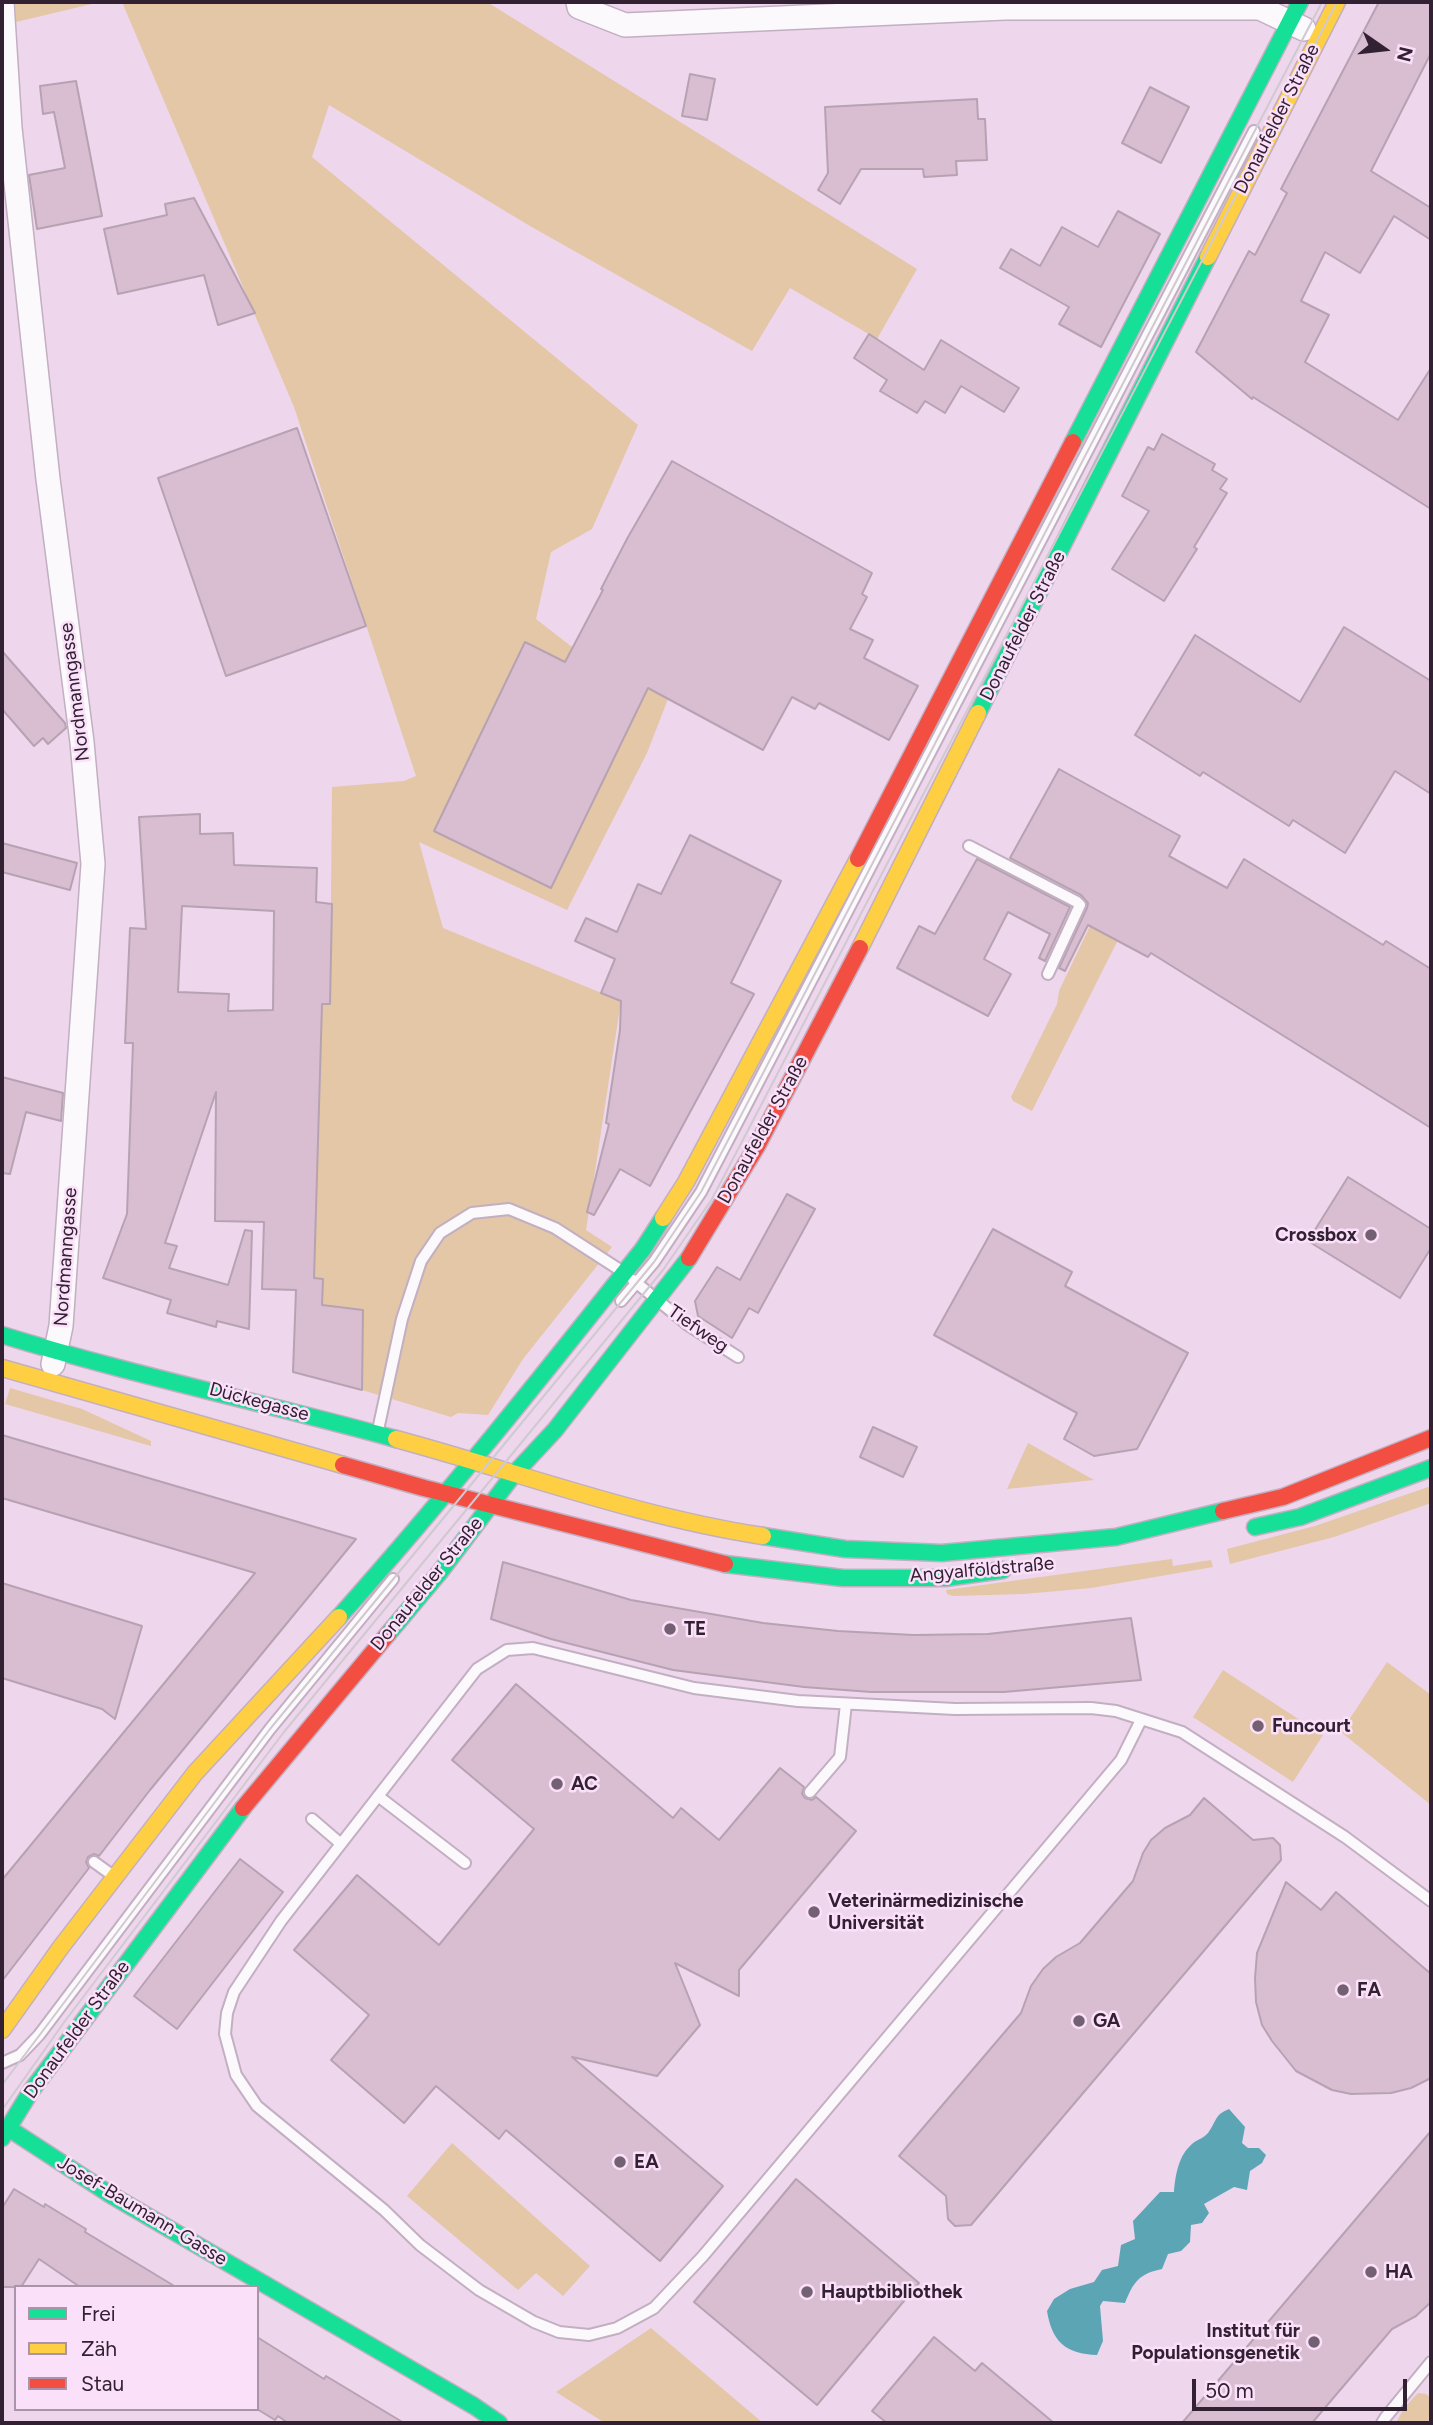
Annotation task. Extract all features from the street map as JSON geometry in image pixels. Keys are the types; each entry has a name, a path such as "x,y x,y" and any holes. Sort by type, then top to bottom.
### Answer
{"main road":[{"name":"Donaufelder Straße","path":"2,2030 195,1773 241,1726 410,1538 456,1496 482,1465 489,1443 630,1278 643,1249 687,1182 1305,26 1337,2"},
{"name":"Donaufelder Straße","path":"3,2128 250,1799 440,1572 514,1474 555,1430 683,1268 757,1146 816,1035 1305,26"},
{"name":"Dückegasse","path":"2,1335 57,1352 275,1406 514,1474"},
{"name":"Dückegasse","path":"2,1368 456,1496"},
{"name":"Angyalföldstraße","path":"514,1474 578,1494 735,1532 845,1549 942,1553 1116,1537 1283,1497 1431,1438"},
{"path":"1240,1530 1300,1517 1431,1468"},
{"name":"Angyalföldstraße","path":"456,1496 715,1563 817,1576 945,1578 1023,1568"},
{"name":"Josef-Baumann-Gasse","path":"3,2128 258,2285"},
{"name":"Josef-Baumann-Gasse","path":"259,2286 470,2415 499,2423"}],"street":[{"name":"Nordmanngasse","path":"2,2 10,128 48,480 82,742 93,864 61,1325 57,1352 47,1382"},
{"path":"578,2 579,7 625,25 1005,5 1260,8 1305,26"}],"lane":[{"name":"Donaufelder Straße","path":"611,1314 630,1278 654,1262 701,1192 1263,115"},
{"path":"969,846 1080,905 1048,974"},
{"name":"Tiefweg","path":"377,1434 387,1398 402,1319 421,1261 440,1233 472,1213 509,1209 555,1228 630,1278 688,1325 738,1357"},
{"name":"Donaufelder Straße","path":"2,2063 20,2055 39,2035 270,1729 401,1569"},
{"path":"1141,1720 1121,1760 703,2256 654,2308 617,2328 589,2335 559,2332 534,2322 479,2290 420,2245 384,2210 257,2106 236,2075 225,2034 227,2013 234,1992 281,1921 477,1669 508,1650 533,1648 694,1688 798,1701 955,1709 1091,1708 1116,1711 1182,1732 1345,1837 1431,1901"},
{"path":"810,1792 840,1757 846,1704"},
{"path":"377,1796 465,1863"},
{"path":"312,1819 341,1843"},
{"path":"94,1862 115,1877"},
{"path":"1382,2423 1431,2362"},
{"path":"1422,2374 1431,2382"}],"shaded area":[{"path":"15,2 100,2 16,22"},
{"path":"122,2 487,2 917,269 877,339 790,288 752,351 530,226 329,105 312,157 638,425 592,529 551,552 536,619 572,647 668,699 647,753 567,910 419,842 443,928 621,1001 586,1230 612,1247 523,1359 488,1415 458,1413 451,1417 362,1390 363,1310 322,1305 323,1280 314,1278 322,1004 330,1004 332,787 404,781 416,776 294,407"},
{"path":"1102,901 1130,916 1032,1111 1013,1101 1011,1097 1057,1004 1059,991"},
{"path":"10,1388 82,1409 151,1441 151,1446 5,1404"},
{"path":"1028,1443 1094,1480 1007,1489"},
{"path":"1431,1486 1431,1503 1334,1537 1230,1564 1227,1549 1315,1526"},
{"path":"1172,1559 1173,1566 1211,1560 1213,1567 1091,1588 1024,1594 953,1596 947,1594 946,1590"},
{"path":"1387,1662 1431,1695 1431,1805 1341,1732"},
{"name":"Funcourt","path":"1223,1670 1323,1735 1293,1782 1193,1717"},
{"path":"452,2143 590,2266 563,2296 536,2273 518,2290 407,2196"},
{"path":"651,2328 763,2423 605,2423 556,2392"},
{"path":"1418,2393 1431,2398 1431,2423 1396,2423 1404,2408"}],"water":[{"path":"1229,2109 1245,2127 1242,2143 1248,2148 1259,2148 1266,2155 1262,2163 1250,2171 1247,2190 1234,2187 1204,2204 1209,2213 1202,2223 1191,2225 1190,2242 1181,2251 1168,2254 1162,2269 1148,2273 1138,2280 1125,2303 1103,2301 1100,2306 1103,2341 1097,2355 1069,2349 1057,2338 1049,2322 1047,2311 1054,2299 1070,2289 1094,2282 1102,2270 1118,2266 1121,2245 1135,2239 1133,2221 1160,2192 1174,2192 1178,2168 1186,2151 1206,2135 1218,2116"}],"building":[{"path":"1379,2 1431,2 1431,53 1371,171 1431,208 1431,240 1394,216 1360,273 1325,252 1301,301 1329,315 1305,362 1398,420 1431,368 1431,509 1253,397 1252,399 1196,352 1249,251 1255,255 1287,193 1281,189"},
{"path":"690,74 715,79 707,120 682,116"},
{"path":"76,81 102,216 37,229 29,175 65,168 54,112 43,114 40,86"},
{"path":"1150,87 1189,107 1161,163 1122,143"},
{"path":"977,99 978,119 985,119 987,160 956,161 957,175 924,177 923,169 861,169 840,204 818,190 828,173 825,107"},
{"path":"194,198 255,313 218,325 204,275 118,294 104,229 167,215 165,204"},
{"path":"1118,211 1160,234 1101,347 1059,324 1069,307 1000,268 1011,249 1040,266 1062,227 1098,247"},
{"path":"869,334 924,370 941,340 1019,388 1004,412 961,386 945,413 925,401 917,413 880,391 887,380 854,358"},
{"path":"297,428 366,626 226,676 158,478"},
{"path":"1162,434 1215,464 1212,470 1227,479 1220,489 1227,493 1194,547 1197,549 1164,601 1112,569 1149,511 1122,496 1148,447 1154,450"},
{"path":"672,461 872,573 862,594 867,597 850,629 873,640 864,658 918,686 889,740 819,703 815,709 792,697 763,750 648,688 551,888 434,831 525,642 565,662 628,537"},
{"path":"1344,627 1431,681 1431,794 1395,771 1345,853 1293,820 1289,826 1203,772 1200,776 1135,735 1195,635 1300,702"},
{"path":"2,651 65,723 66,728 48,744 43,738 34,746 2,709"},
{"path":"1059,769 1180,836 1169,856 1227,888 1244,859 1383,945 1386,941 1431,969 1431,1128 1151,953 1148,957 1088,925 1065,971 1059,968 1088,903 1081,895 1010,858"},
{"path":"200,814 200,834 233,833 234,865 317,868 316,902 332,904 330,1004 322,1004 314,1278 323,1279 322,1305 363,1310 362,1390 293,1372 296,1290 262,1289 264,1222 215,1221 216,1092 165,1243 177,1246 169,1268 228,1285 245,1230 252,1231 249,1329 217,1321 216,1327 167,1313 171,1300 103,1278 127,1214 133,1043 125,1043 130,928 146,929 139,817","holes":["182,906 274,911 273,1010 228,1011 229,994 178,992"]},
{"path":"690,835 781,881 731,983 754,994 650,1186 620,1169 594,1215 587,1212 609,1124 606,1123 620,1030 621,1001 601,993 615,959 575,941 586,918 617,932 638,884 661,894"},
{"path":"2,843 77,863 70,890 2,872"},
{"path":"977,859 1070,907 1045,961 1039,958 1050,934 1008,912 984,959 1011,974 988,1016 897,968 919,926 935,934"},
{"path":"2,1077 63,1093 61,1121 26,1112 10,1174 2,1173"},
{"name":"Crossbox","path":"1348,1177 1431,1229 1431,1248 1400,1298 1308,1241"},
{"path":"787,1194 815,1209 758,1313 749,1308 732,1338 698,1316 695,1301 717,1267 740,1280"},
{"path":"993,1229 1072,1272 1065,1286 1188,1353 1137,1449 1094,1456 1064,1439 1077,1413 934,1335"},
{"path":"873,1427 917,1447 903,1477 860,1457"},
{"path":"2,1435 356,1539 99,1856 94,1854 88,1857 86,1862 89,1868 2,1981 2,1880 255,1573 2,1498"},
{"name":"TE","path":"503,1562 631,1600 763,1623 838,1631 913,1635 988,1634 1131,1618 1141,1680 1004,1692 871,1692 804,1687 673,1670 551,1639 491,1619"},
{"path":"2,1583 142,1626 115,1719 102,1709 2,1678"},
{"path":"516,1684 673,1818 681,1808 719,1840 780,1768 804,1787 802,1794 805,1798 812,1800 816,1797 856,1831 739,1970 739,1996 675,1963 700,2025 657,2076 572,2057 723,2186 660,2261 506,2130 499,2139 436,2086 404,2123 331,2060 369,2015 294,1950 357,1875 439,1945 534,1829 452,1760"},
{"name":"GA","path":"1204,1798 1253,1840 1273,1838 1280,1845 1281,1860 971,2225 955,2226 948,2219 946,2196 899,2156 1021,2013 1031,1986 1043,1969 1056,1957 1080,1943 1133,1881 1151,1840 1165,1828 1190,1815"},
{"path":"240,1859 283,1892 177,2029 134,1996"},
{"name":"FA","path":"1286,1882 1321,1910 1336,1892 1431,1974 1431,2078 1411,2088 1391,2093 1351,2094 1332,2090 1296,2071 1272,2041 1262,2025 1256,2002 1257,1953"},
{"name":"HA","path":"1431,2131 1431,2302 1416,2316 1392,2329 1312,2423 1182,2423"},
{"name":"Hauptbibliothek","path":"796,2179 919,2283 817,2405 694,2302"},
{"path":"14,2189 44,2207 45,2204 86,2229 85,2232 173,2285 77,2285 39,2259 22,2285 2,2287 2,2208"},
{"path":"934,2337 975,2371 982,2363 1054,2423 887,2423 872,2411"},
{"path":"259,2338 324,2379 326,2376 404,2423 288,2423 278,2416 275,2420 259,2410"}],"tram line":[{"path":"2,2085 270,1729 654,1262 701,1192 1322,2"},
{"path":"2,2110 65,2021 284,1732 663,1270 712,1199 1337,2"}],"traffic: fast":[{"path":"1073,442 1300,2"},
{"path":"978,713 1208,257"},
{"path":"339,1617 531,1389 643,1249 663,1218"},
{"path":"388,1634 440,1572 514,1474 555,1430 689,1258"},
{"path":"2,1335 396,1439"},
{"path":"1255,1527 1300,1517 1431,1468"},
{"path":"763,1536 845,1549 942,1553 1116,1537 1223,1511"},
{"path":"725,1564 843,1578 945,1578 1003,1570"},
{"path":"2,2138 31,2091 243,1808"},
{"path":"8,2128 111,2195 499,2423"}],"traffic: slow":[{"path":"1208,257 1337,2"},
{"path":"860,948 978,713"},
{"path":"663,1218 686,1182 858,859"},
{"path":"2,1368 343,1465"},
{"path":"396,1439 624,1506 763,1536"},
{"path":"2,2030 61,1947 195,1773 339,1617"}],"traffic: jam":[{"path":"858,859 1073,442"},
{"path":"689,1258 757,1146 860,948"},
{"path":"1223,1511 1283,1497 1431,1438"},
{"path":"343,1465 725,1564"},
{"path":"243,1808 388,1634"}],"place":[{"name":"Crossbox","path":"1371,1235"},
{"name":"TE","path":"670,1629"},
{"name":"Funcourt","path":"1258,1726"},
{"name":"AC","path":"557,1784"},
{"name":"Veterinärmedizinische Universität","path":"814,1912"},
{"name":"FA","path":"1343,1990"},
{"name":"GA","path":"1079,2021"},
{"name":"EA","path":"620,2162"},
{"name":"HA","path":"1371,2272"},
{"name":"Hauptbibliothek","path":"807,2292"},
{"name":"Institut für Populationsgenetik","path":"1314,2342"}]}
